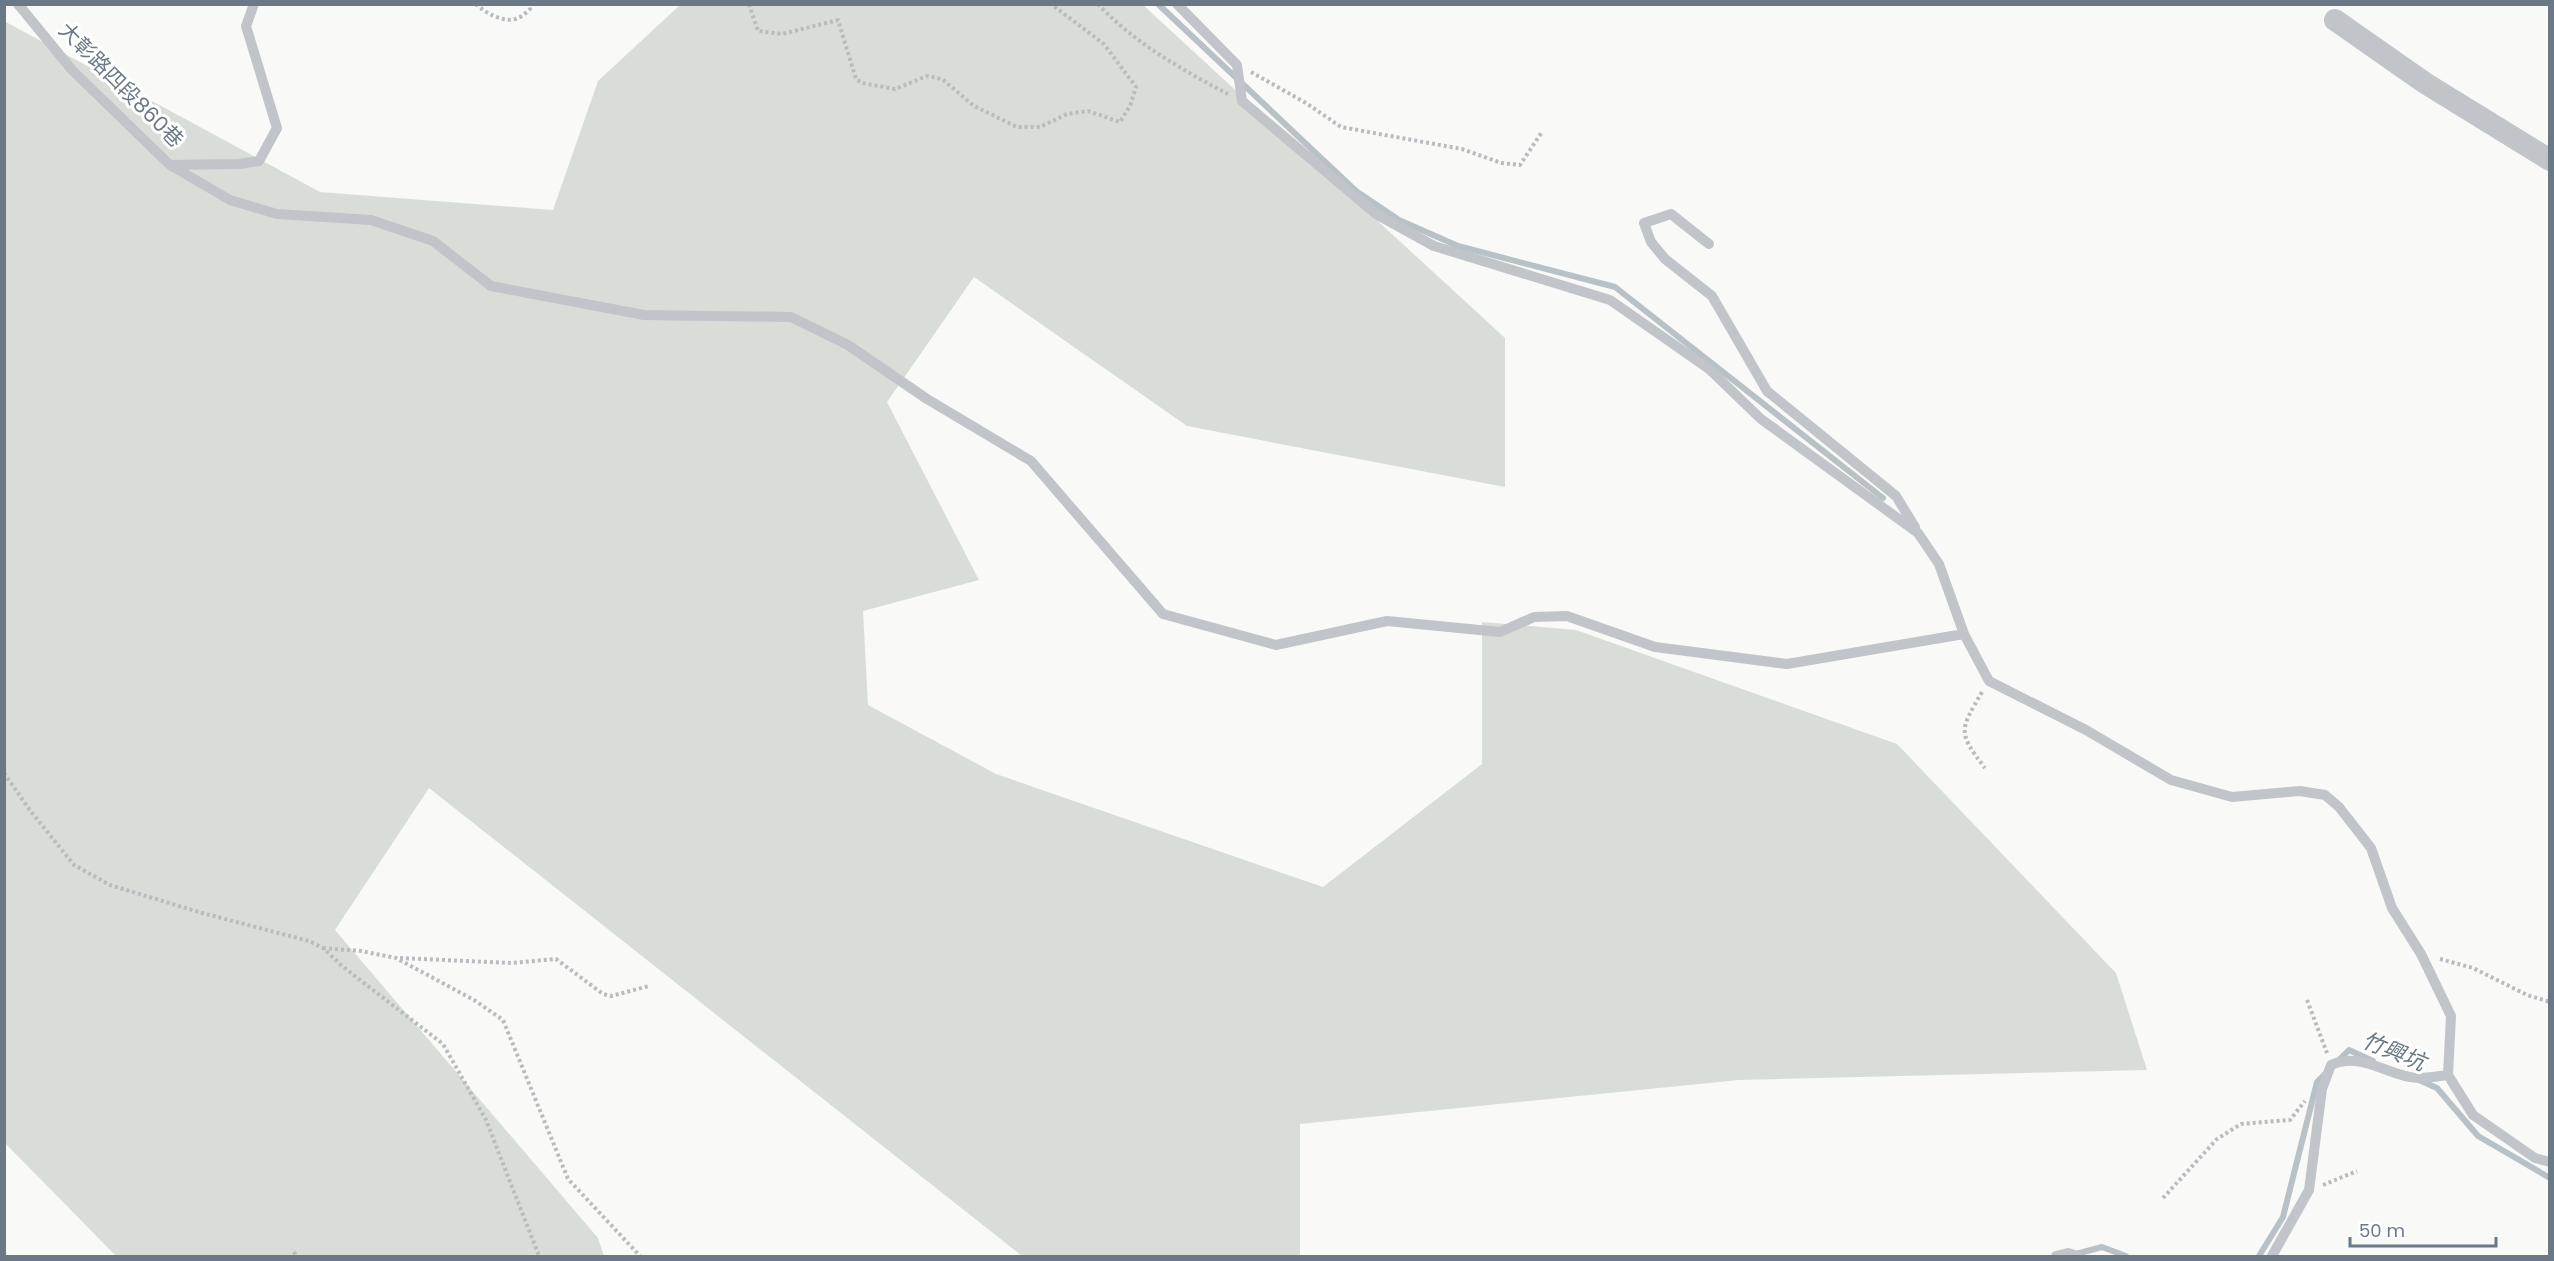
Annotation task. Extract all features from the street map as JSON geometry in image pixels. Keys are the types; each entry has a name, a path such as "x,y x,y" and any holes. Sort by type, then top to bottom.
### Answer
{"street":[{"path":"2335,21 2425,82 2550,160"}],"lane":[{"name":"大彰路四段860巷","path":"18,4 72,70 170,165 239,164 259,161 278,128 246,26 254,4"},
{"path":"1177,4 1237,65 1242,102 1376,214 1434,246 1611,300 1709,369 1761,419 1918,533"},
{"path":"170,165 230,200 277,214 371,220 433,241 491,286 644,315 791,317 848,345 927,399 1031,461 1163,614 1276,645 1387,621 1500,632 1534,617 1567,616 1655,647 1788,664 1964,634"},
{"path":"1709,244 1671,214 1644,223 1652,242 1665,259 1712,296 1767,391 1896,496 1939,564 1964,634 1989,681 2086,730 2171,780 2232,797 2301,791 2325,795 2339,807 2371,848 2392,908 2421,954 2451,1016 2448,1075 2473,1114 2535,1158 2550,1162"},
{"path":"2272,1257 2309,1190 2325,1078 2331,1065 2343,1059 2358,1060 2412,1078 2448,1075"},
{"path":"2056,1257 2068,1253 2078,1257"}],"path":[{"path":"476,4 485,13 508,20 517,19 530,9 529,4"},
{"path":"749,4 758,31 782,34 838,20 856,79 862,83 895,89 927,76 942,79 974,106 1017,127 1040,127 1067,114 1088,111 1120,122 1130,106 1136,87 1104,44 1051,4"},
{"path":"1098,4 1131,35 1201,80 1242,102"},
{"path":"1237,65 1306,103 1341,127 1462,149 1501,163 1520,165 1542,132"},
{"path":"1985,768 1966,744 1965,725 1989,681"},
{"path":"4,773 29,809 74,865 110,885 202,913 309,941 323,948 342,966 443,1044 486,1120 539,1257"},
{"path":"323,948 361,951 396,958 511,963 556,959 603,994 611,996 649,986"},
{"path":"2421,954 2473,968 2527,995 2550,1002"},
{"path":"396,958 474,1000 503,1020 568,1179 640,1257"},
{"path":"2307,1000 2331,1065"},
{"path":"2163,1198 2217,1139 2241,1124 2290,1120 2325,1078"},
{"path":"2309,1190 2357,1171"}],"shaded area":[{"path":"680,5 1143,5 1505,338 1505,487 1187,426 974,277 887,402 979,580 863,611 868,705 996,774 1323,887 1482,764 1482,622 1576,630 1897,744 2116,973 2147,1070 1739,1080 1300,1124 1300,1256 1022,1256 429,788 335,930 598,1238 604,1256 116,1256 5,1143 4,21 320,192 553,210 598,81"}],"waterway":[{"path":"1158,4 1356,191 1399,220 1458,246 1615,287 1883,498"},
{"name":"竹興坑","path":"2339,1060 2349,1050 2373,1061"},
{"name":"竹興坑","path":"2259,1256 2283,1217 2317,1082 2325,1074"},
{"name":"竹興坑","path":"2419,1080 2437,1088 2478,1136 2550,1178"},
{"name":"竹興坑","path":"2076,1254 2102,1247 2126,1256"}]}
